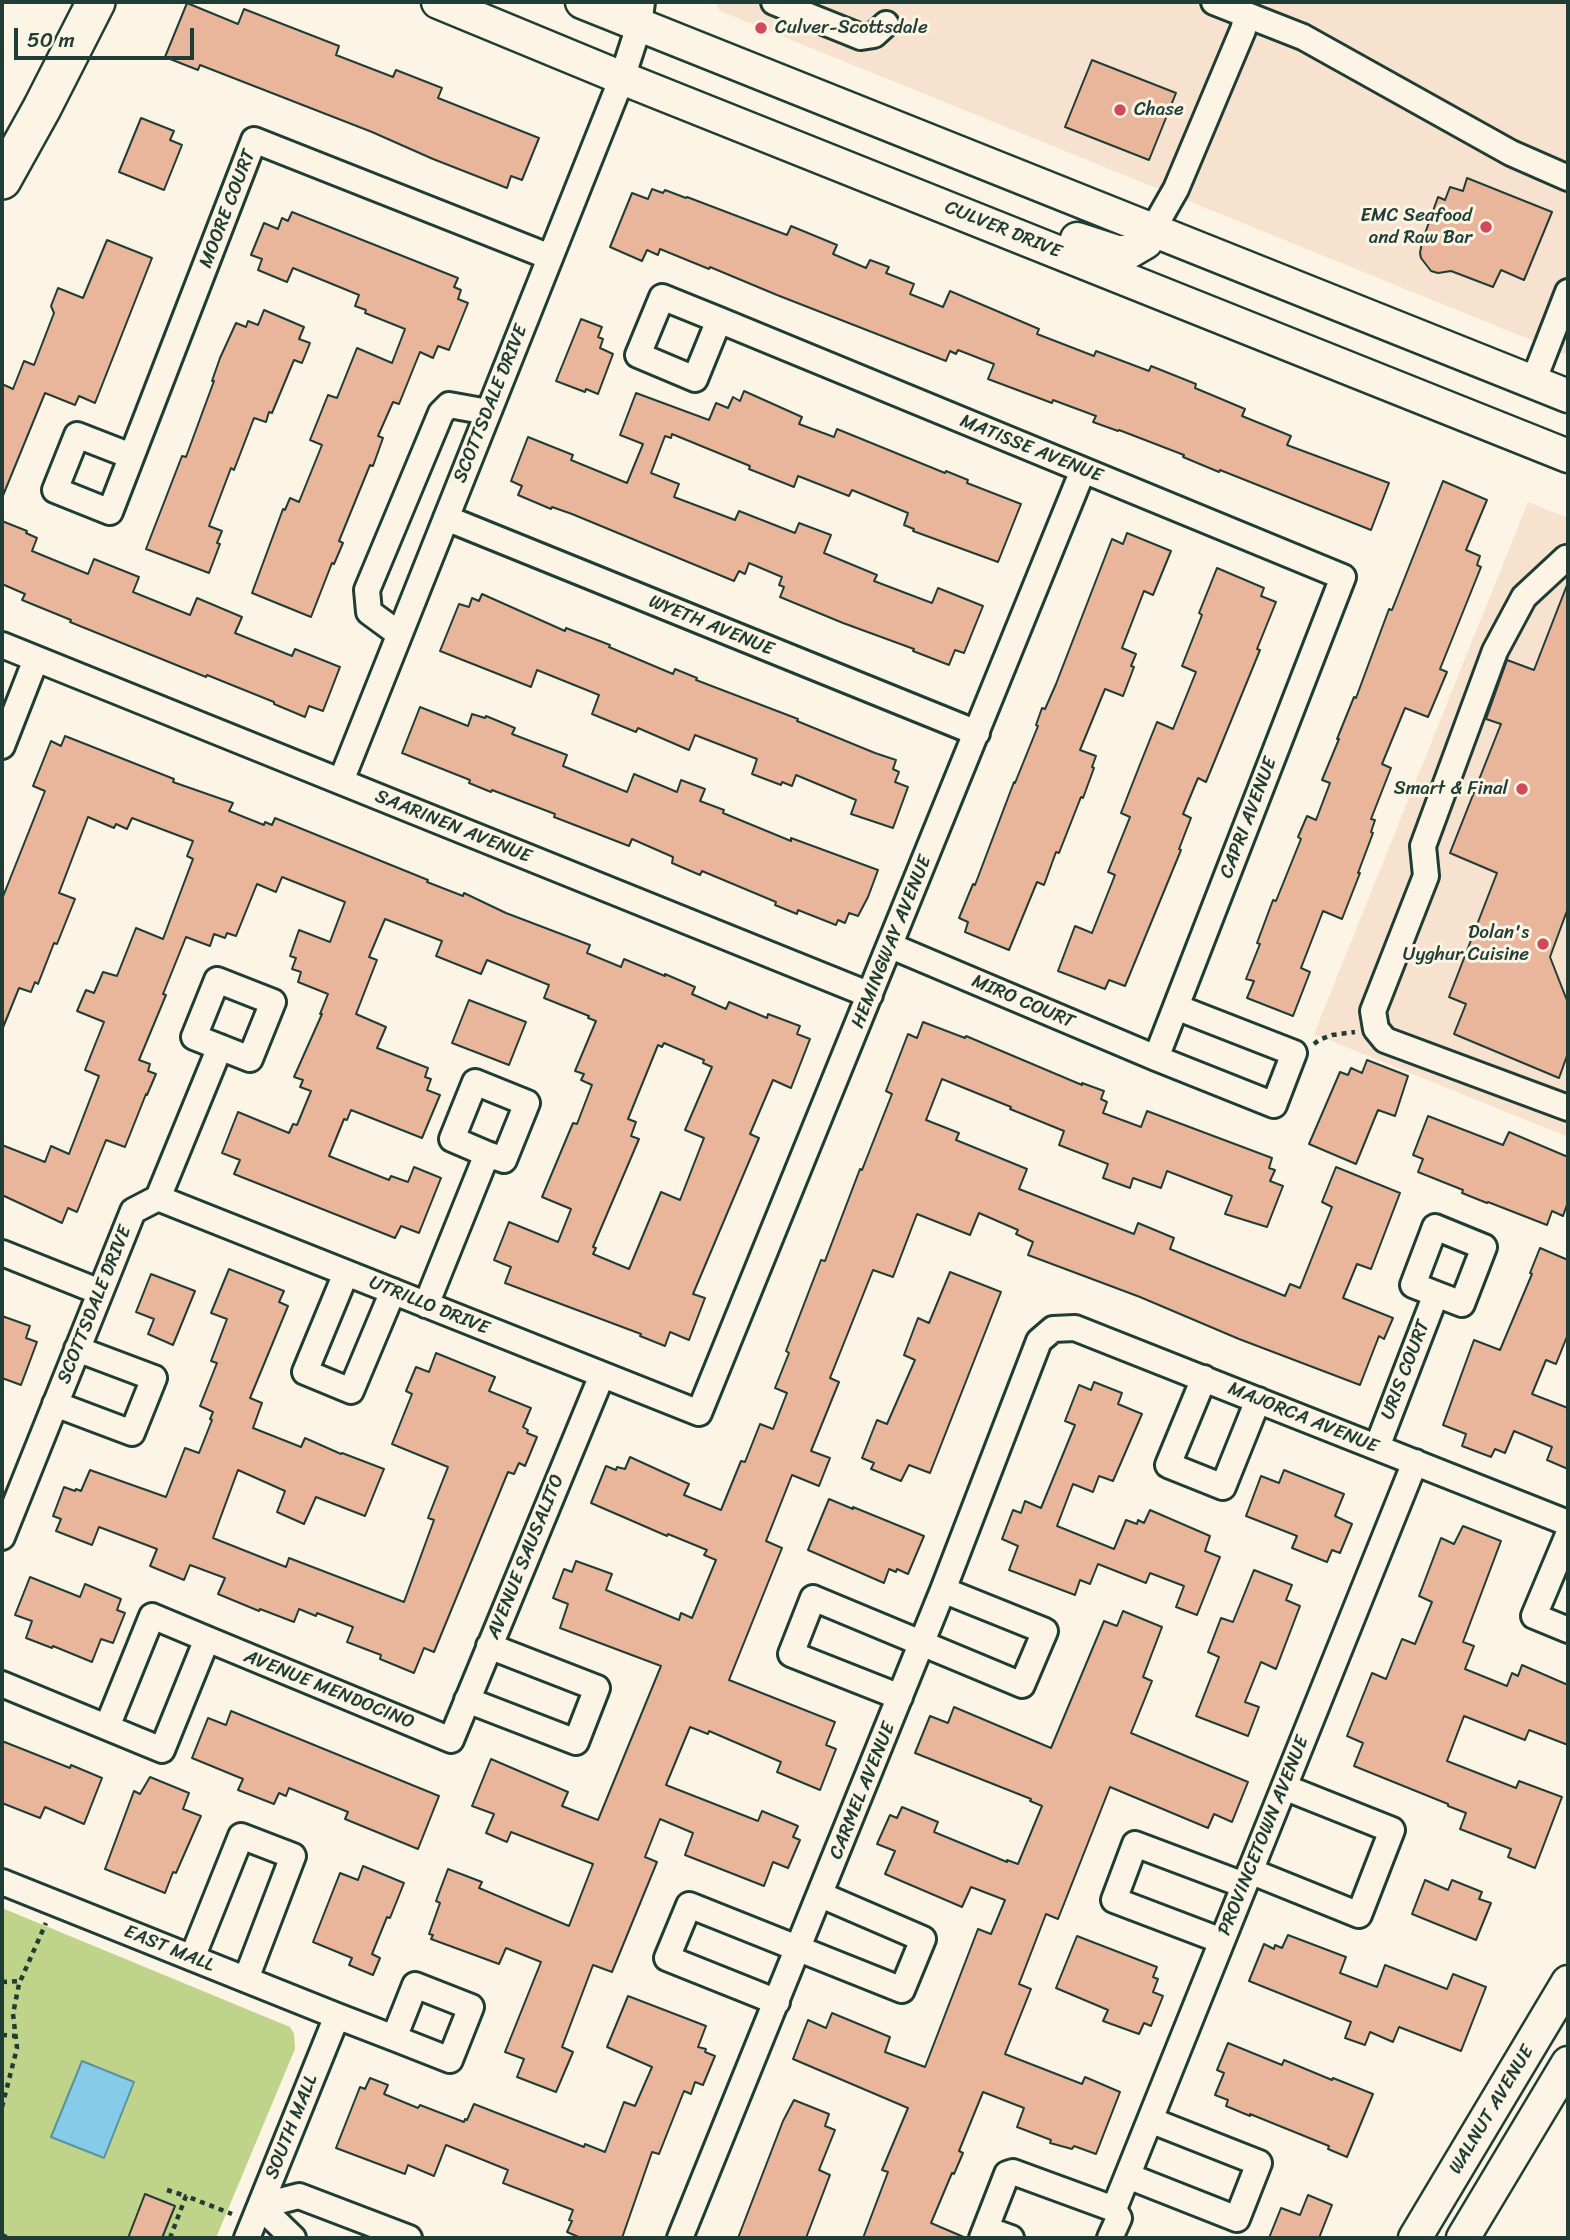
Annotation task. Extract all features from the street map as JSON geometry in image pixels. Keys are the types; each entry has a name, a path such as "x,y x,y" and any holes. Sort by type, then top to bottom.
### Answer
{"highway":[{"path":"2,180 96,2"}],"main road":[{"name":"CULVER DRIVE","path":"438,2 1568,456"},
{"path":"582,2 646,10 1152,231 1568,396"},
{"path":"985,223 1001,219 1019,219 1117,252 1136,249 1146,242 1152,231"},
{"name":"WALNUT AVENUE","path":"1415,2238 1568,1982"},
{"path":"1463,2238 1568,2063"}],"street":[{"path":"774,2 861,37 874,35 886,24"},
{"path":"1214,2 1303,37 1511,153 1568,178"},
{"name":"SCOTTSDALE DRIVE","path":"341,781 622,78 646,10"},
{"path":"1152,231 1176,189 1247,15"},
{"name":"MOORE COURT","path":"131,456 254,140 550,257"},
{"path":"1532,382 1568,292"},
{"name":"MATISSE AVENUE","path":"719,320 1342,577"},
{"path":"399,635 369,612 367,590 441,413 449,405 488,412"},
{"name":"HEMINGWAY AVENUE","path":"699,1413 1083,470"},
{"name":"WYETH AVENUE","path":"446,518 977,733"},
{"path":"1568,559 1524,597 1495,651 1423,846 1426,876 1373,1011 1376,1029 1385,1041 1568,1108"},
{"name":"CAPRI AVENUE","path":"1156,1058 1342,577"},
{"name":"SAARINEN AVENUE","path":"2,645 870,995"},
{"path":"2,746 36,659"},
{"name":"MIRO COURT","path":"891,946 1274,1105 1294,1054"},
{"path":"1176,1007 1294,1054"},
{"path":"158,1198 220,1047"},
{"path":"426,1305 488,1154"},
{"name":"SCOTTSDALE DRIVE","path":"2,1537 133,1211 158,1198"},
{"name":"UTRILLO DRIVE","path":"158,1198 699,1413"},
{"path":"2,1253 100,1292"},
{"path":"346,1273 305,1372 351,1391 393,1291"},
{"name":"URIS COURT","path":"1377,1447 1436,1294"},
{"name":"MAJORCA AVENUE","path":"1039,1341 1053,1329 1075,1328 1568,1523"},
{"name":"CARMEL AVENUE","path":"681,2238 922,1643 1039,1341"},
{"path":"55,1404 132,1433 154,1378 78,1349"},
{"name":"AVENUE SAUSALITO","path":"451,1740 602,1374"},
{"path":"1204,1378 1168,1465 1223,1488 1258,1400"},
{"name":"PROVINCETOWN AVENUE","path":"1110,2238 1119,2218 1114,2209 1415,1462"},
{"path":"1568,1535 1534,1616 1568,1630"},
{"path":"900,1697 791,1654 813,1598 1022,1685 1045,1631 943,1590"},
{"name":"AVENUE MENDOCINO","path":"107,1727 152,1616 451,1740"},
{"path":"2,1684 162,1750 207,1639"},
{"path":"467,1700 576,1742 597,1688 489,1646"},
{"path":"1222,1941 1114,1900 1135,1844 1359,1915 1392,1830 1284,1787"},
{"path":"192,1958 241,1836 293,1856 246,1979"},
{"name":"EAST MALL","path":"2,1882 394,2038"},
{"path":"777,2002 667,1958 689,1905 902,1990 923,1938 821,1895"},
{"name":"SOUTH MALL","path":"253,2222 337,2015"},
{"path":"1128,2176 1237,2219 1259,2163 1150,2120"},
{"path":"1012,2238 984,2233 1007,2174 1013,2172 1114,2209"},
{"path":"253,2222 299,2196 409,2238"},
{"path":"253,2222 293,2238"}],"path":[{"path":"1294,1054 1332,1035 1376,1029"},
{"path":"3,2108 17,2048 13,2014 21,1981 55,1903"},
{"path":"2,1982 21,1981"},
{"path":"2,2035 16,2036"},
{"path":"167,2190 253,2222"},
{"path":"170,2238 186,2196"},
{"path":"2,2235 9,2238"}],"shaded area":[{"path":"715,2 1568,2 1568,355 720,11"},
{"path":"1528,502 1568,518 1568,1137 1314,1034"}],"green space":[{"path":"2,1908 290,2027 294,2034 295,2049 216,2238 2,2238"}],"water":[{"path":"82,2061 134,2082 104,2158 51,2137"}],"building":[{"path":"187,3 238,24 244,9 339,46 336,55 393,77 396,70 442,88 438,98 539,138 522,180 511,176 507,188 200,65 198,70 165,57"},
{"name":"Chase","path":"1092,60 1176,93 1149,160 1065,127"},
{"path":"141,118 174,131 170,140 182,145 164,190 119,172"},
{"name":"EMC Seafood and Raw Bar","path":"1467,178 1552,212 1524,280 1501,270 1493,287 1451,271 1431,271 1421,258 1422,242 1438,197 1445,200 1450,187 1463,191"},
{"path":"652,189 687,197 787,235 791,226 837,245 833,254 866,268 870,260 889,267 886,273 914,284 910,294 943,307 950,291 1039,329 1037,334 1094,356 1096,351 1149,371 1151,366 1196,384 1195,388 1245,409 1242,416 1291,436 1287,445 1389,483 1371,530 1220,470 1219,472 1183,457 1184,455 1093,422 1096,416 988,379 994,364 958,350 956,354 950,351 946,361 660,249 658,255 647,250 642,261 610,247 632,193 648,199"},
{"path":"292,212 458,278 454,287 461,290 458,299 468,303 449,350 438,346 433,358 420,352 399,404 393,402 378,436 383,438 373,466 370,465 339,541 343,543 334,564 332,563 311,617 252,593 283,509 285,510 290,498 299,502 322,445 310,440 328,395 337,398 357,348 392,363 405,329 365,313 366,310 355,306 359,295 293,268 287,282 258,270 262,259 251,255 264,223 278,229 282,218 288,221"},
{"path":"107,240 152,258 95,403 79,396 75,405 45,393 2,498 2,384 13,389 24,361 34,365 54,313 51,306 58,288 83,298"},
{"path":"264,310 304,327 299,339 310,343 302,363 294,360 266,422 254,418 234,470 231,468 209,526 222,531 209,573 146,549 182,456 186,457 220,358 236,323 246,327 248,321 258,325"},
{"path":"581,319 602,327 598,337 603,339 600,348 613,354 598,394 556,381"},
{"path":"744,391 802,417 799,424 834,437 837,429 945,473 946,471 968,480 967,483 1021,504 998,562 913,531 914,529 904,525 908,513 852,490 849,496 798,476 794,487 672,434 671,438 665,436 651,473 679,484 674,497 735,520 739,511 795,533 799,523 831,535 824,553 877,575 874,581 932,603 938,588 983,606 964,653 955,650 949,665 780,597 784,587 779,585 782,577 749,563 745,574 739,571 734,581 572,514 552,507 551,509 518,495 522,486 511,481 528,437 573,455 571,460 627,483 643,444 620,435 636,393 709,420 716,403 728,408 733,397 740,401"},
{"path":"1443,481 1487,500 1466,550 1480,556 1477,565 1481,567 1440,669 1447,672 1428,717 1405,708 1382,764 1391,768 1371,819 1375,820 1371,832 1373,833 1360,873 1342,919 1323,911 1301,968 1310,972 1293,1016 1247,998 1254,981 1246,979 1273,900 1276,901 1301,839 1298,837 1307,816 1316,820 1330,783 1322,780 1337,739"},
{"path":"2,521 37,538 32,551 88,574 94,559 139,577 133,592 190,615 197,598 242,617 235,633 292,656 295,649 340,667 323,711 309,706 305,717 22,600 25,594 2,584"},
{"path":"1127,533 1171,551 1153,595 1144,591 1122,648 1136,654 1123,696 1105,689 1080,750 1096,756 1083,798 1081,797 1059,853 1056,852 1044,885 1037,882 1009,950 965,932 968,922 959,918 973,884 975,885 1038,726 1036,725 1042,708 1045,709 1056,684 1112,539 1123,544"},
{"path":"1217,568 1264,588 1261,596 1276,602 1257,649 1260,650 1206,782 1198,778 1183,814 1191,818 1179,849 1181,850 1125,986 1109,980 1105,989 1058,971 1075,926 1092,933 1115,875 1108,872 1130,817 1121,813 1139,767 1157,722 1173,729 1196,672 1182,666"},
{"path":"1567,585 1568,908 1550,957 1568,1003 1568,1053 1559,1078 1454,1034 1466,1004 1449,997 1497,873 1450,853 1501,724 1486,719 1507,660 1534,670"},
{"path":"482,594 565,631 566,628 610,645 609,647 673,674 675,669 697,678 696,680 896,760 893,769 899,772 895,782 908,787 893,828 851,814 856,800 796,775 792,786 782,782 781,785 752,774 757,759 695,735 689,750 638,728 636,732 592,714 599,695 537,670 531,687 440,651 459,604 469,607 472,598 479,601"},
{"path":"420,707 468,726 472,714 485,718 486,716 515,728 512,734 567,755 563,766 627,792 634,774 677,792 681,780 705,789 700,801 724,810 723,813 791,841 791,838 878,870 868,897 858,916 849,913 845,923 838,920 836,925 798,910 797,914 775,905 776,902 702,871 700,875 672,863 673,857 632,839 629,846 554,817 555,814 469,783 470,780 402,753"},
{"path":"65,736 174,779 173,782 233,803 229,811 264,825 265,822 272,825 275,818 428,880 427,882 463,896 464,893 506,913 590,945 587,953 621,967 624,959 665,974 695,987 692,994 726,1009 729,1002 767,1018 768,1014 800,1026 797,1034 810,1039 791,1088 773,1080 750,1134 759,1138 693,1294 705,1298 689,1340 670,1332 665,1346 640,1336 641,1334 505,1283 511,1267 494,1260 509,1222 558,1242 571,1209 542,1197 573,1123 577,1124 592,1085 581,1080 584,1074 575,1071 596,1021 544,998 549,985 487,960 481,974 436,956 442,941 385,919 369,957 377,960 356,1014 386,1027 377,1048 428,1068 425,1077 431,1079 427,1090 440,1095 422,1138 351,1110 347,1120 344,1119 329,1156 389,1180 391,1176 408,1182 414,1167 441,1178 419,1233 401,1226 395,1238 234,1174 240,1160 222,1153 238,1112 289,1133 293,1124 297,1125 311,1091 300,1087 303,1080 294,1077 328,994 298,982 301,972 292,969 296,958 290,956 299,930 330,942 345,902 282,877 276,892 257,884 236,936 227,933 225,938 214,934 210,946 186,937 139,1060 150,1064 148,1071 156,1074 125,1147 106,1140 77,1212 68,1208 62,1223 2,1195 2,1145 45,1162 51,1146 69,1154 99,1076 85,1070 104,1022 77,1011 86,990 94,993 103,972 117,976 136,928 163,939 193,859 187,856 193,841 132,818 127,829 116,824 114,828 88,817 59,893 75,899 57,944 54,943 38,984 35,982 31,992 19,988 2,1030 2,899 45,791 33,786 51,741 61,746","holes":["664,1043 704,1060 703,1063 712,1067 685,1130 704,1138 680,1200 661,1192 629,1269 593,1254 596,1248 593,1247 639,1139 631,1136 636,1122 628,1119 658,1045 662,1047"]},
{"path":"469,1000 526,1022 509,1065 452,1043"},
{"path":"923,1022 965,1038 966,1036 1082,1085 1104,1091 1101,1099 1107,1102 1103,1113 1141,1127 1147,1111 1272,1158 1269,1168 1275,1170 1270,1181 1283,1186 1267,1227 1225,1214 1232,1196 1167,1171 1161,1188 1133,1178 1130,1188 1103,1178 1108,1164 1059,1145 1064,1131 942,1079 926,1120 959,1133 956,1140 1027,1169 1019,1189 1134,1234 1138,1223 1174,1238 1170,1249 1285,1296 1290,1284 1300,1288 1332,1207 1322,1202 1336,1167 1400,1193 1371,1269 1357,1264 1343,1298 1393,1318 1384,1339 1379,1336 1360,1385 1028,1255 1033,1242 1016,1234 1018,1230 979,1213 970,1235 917,1214 893,1277 873,1270 830,1378 839,1382 811,1451 830,1458 819,1486 792,1475 766,1541 782,1548 729,1680 835,1722 826,1745 836,1749 820,1790 777,1772 781,1762 709,1731 708,1734 690,1727 666,1785 758,1821 762,1811 798,1826 793,1837 800,1840 788,1868 773,1862 764,1886 685,1855 693,1833 660,1819 645,1857 657,1862 612,1972 593,1965 562,2047 573,2052 556,2092 517,2077 524,2059 505,2052 541,1962 506,1948 499,1964 431,1939 433,1935 429,1934 440,1903 436,1901 448,1869 482,1882 479,1888 569,1926 593,1864 511,1832 507,1842 486,1833 494,1814 472,1806 491,1759 568,1792 562,1806 598,1820 661,1666 560,1628 568,1604 553,1598 564,1569 572,1572 576,1561 612,1574 606,1590 679,1620 681,1613 692,1618 716,1560 704,1555 707,1550 591,1503 606,1466 616,1470 617,1467 625,1469 630,1457 689,1484 684,1495 721,1510 760,1424 773,1429 787,1393 775,1388 789,1353 786,1351 821,1260 825,1261 892,1094 886,1091 908,1034 917,1038"},
{"path":"1367,1060 1408,1076 1395,1116 1378,1110 1356,1164 1309,1144 1340,1072 1348,1075 1351,1068 1362,1073"},
{"path":"1428,1116 1503,1145 1509,1132 1568,1157 1568,1202 1563,1216 1552,1211 1547,1225 1462,1193 1463,1190 1418,1172 1423,1159 1413,1155"},
{"path":"1540,1248 1568,1260 1568,1334 1556,1364 1546,1360 1532,1394 1568,1408 1568,1469 1547,1460 1552,1447 1514,1431 1505,1453 1495,1449 1491,1457 1462,1446 1466,1434 1443,1425 1474,1340 1500,1350"},
{"path":"229,1269 284,1291 279,1302 288,1306 250,1398 262,1403 253,1428 301,1447 305,1438 384,1469 365,1516 316,1497 304,1524 277,1512 285,1491 238,1470 213,1538 286,1567 289,1558 404,1602 434,1520 428,1518 448,1467 392,1444 412,1394 406,1391 416,1367 429,1372 436,1353 495,1377 489,1391 531,1408 523,1427 528,1430 527,1433 537,1437 525,1466 519,1463 514,1474 508,1472 434,1652 424,1648 414,1673 380,1659 381,1655 347,1642 353,1627 299,1609 294,1622 260,1609 259,1611 218,1594 225,1578 190,1565 184,1580 150,1566 157,1549 99,1527 92,1545 56,1531 61,1519 53,1516 64,1487 81,1491 90,1470 166,1497 185,1448 199,1453 213,1412 200,1406 217,1363 211,1361 227,1319 211,1313"},
{"path":"950,1272 1001,1292 930,1473 909,1465 901,1481 871,1469 874,1463 862,1458 877,1420 887,1424 915,1360 904,1355 918,1318 929,1323"},
{"path":"151,1274 195,1291 173,1345 148,1334 154,1319 136,1312"},
{"path":"2,1316 30,1326 26,1338 37,1342 21,1385 2,1378"},
{"path":"1094,1382 1122,1393 1118,1404 1142,1414 1113,1481 1099,1476 1093,1492 1073,1484 1057,1526 1114,1549 1126,1520 1137,1524 1138,1520 1144,1523 1150,1510 1210,1536 1205,1551 1220,1557 1197,1615 1176,1607 1184,1586 1150,1573 1146,1583 1098,1564 1090,1584 1080,1580 1075,1595 1009,1570 1018,1546 1002,1539 1013,1510 1021,1513 1025,1501 1041,1508 1075,1425 1065,1421 1079,1385 1091,1390"},
{"path":"1284,1470 1344,1494 1335,1516 1352,1524 1340,1553 1332,1550 1327,1562 1292,1548 1297,1536 1246,1516 1261,1476 1279,1483"},
{"path":"829,1499 924,1536 908,1574 889,1569 884,1583 808,1550"},
{"path":"1463,1526 1501,1541 1463,1642 1474,1646 1465,1669 1507,1686 1512,1673 1518,1676 1522,1665 1568,1685 1568,1745 1529,1730 1525,1740 1464,1716 1447,1761 1516,1788 1519,1781 1562,1797 1535,1868 1508,1857 1511,1849 1460,1829 1466,1813 1354,1766 1363,1743 1347,1736 1372,1673 1386,1679 1402,1639 1415,1644 1432,1602 1419,1596 1441,1538 1454,1544"},
{"path":"1254,1570 1292,1585 1286,1600 1300,1606 1276,1669 1261,1662 1245,1702 1259,1707 1248,1736 1196,1716 1219,1657 1208,1652 1221,1618 1233,1622"},
{"path":"30,1577 80,1597 85,1584 121,1599 117,1610 125,1613 113,1643 101,1639 92,1662 26,1638 32,1621 15,1615"},
{"path":"1123,1611 1162,1627 1143,1677 1152,1681 1131,1733 1248,1782 1232,1822 1214,1814 1208,1828 1110,1787 1058,1919 1046,1914 1019,1984 1031,1989 1005,2054 1082,2084 1085,2077 1120,2092 1096,2154 1074,2146 1072,2149 1050,2143 1051,2140 1017,2127 1024,2108 983,2092 959,2151 963,2153 931,2223 966,2238 863,2238 888,2172 882,2170 908,2108 793,2059 808,2020 826,2028 832,2013 890,2037 885,2052 925,2067 978,1929 991,1934 1005,1900 971,1887 962,1907 885,1874 895,1851 877,1844 890,1815 897,1818 902,1807 938,1822 934,1832 1018,1864 1042,1806 1030,1801 1031,1799 915,1753 930,1716 948,1723 954,1707 1051,1748 1104,1621 1117,1626"},
{"path":"231,1711 439,1796 418,1849 345,1819 348,1812 289,1788 286,1796 279,1793 274,1804 238,1790 243,1779 192,1758 208,1718 226,1725"},
{"path":"2,1741 102,1778 84,1824 45,1807 40,1818 2,1803"},
{"path":"150,1777 189,1793 183,1809 201,1816 165,1893 105,1869 134,1791 140,1794"},
{"path":"363,1866 404,1883 372,1954 380,1958 373,1975 349,1965 352,1958 313,1942 340,1873 358,1880"},
{"path":"1425,1880 1448,1890 1452,1880 1482,1892 1479,1899 1491,1903 1476,1940 1412,1914"},
{"path":"1288,1935 1346,1957 1340,1973 1377,1987 1385,1965 1447,1989 1453,1974 1486,1987 1461,2051 1399,2027 1393,2042 1370,2032 1365,2045 1345,2038 1351,2022 1249,1981 1264,1944 1274,1949 1275,1945 1282,1948"},
{"path":"1077,1936 1157,1967 1153,1977 1158,1979 1153,1992 1163,1996 1151,2026 1144,2023 1139,2034 1103,2021 1108,2010 1056,1988"},
{"path":"628,1996 706,2026 698,2047 715,2056 703,2085 695,2082 691,2094 684,2091 659,2154 652,2152 622,2238 581,2238 567,2232 573,2210 503,2183 508,2170 446,2145 434,2176 408,2165 405,2174 336,2148 360,2087 365,2089 370,2078 388,2085 384,2094 418,2108 420,2105 464,2122 474,2104 584,2147 585,2144 605,2152 624,2102 635,2106 652,2067 607,2047"},
{"path":"1228,2043 1282,2065 1284,2060 1373,2094 1347,2157 1328,2149 1329,2146 1226,2106 1228,2100 1215,2095 1224,2073 1217,2070"},
{"path":"794,2100 829,2114 825,2126 835,2130 819,2170 830,2175 806,2238 738,2238 783,2121"},
{"path":"145,2194 175,2206 162,2238 128,2238"},
{"path":"1308,2195 1332,2205 1319,2238 1269,2238 1281,2208 1300,2215"}],"place":[{"name":"Culver-Scottsdale","path":"761,28"},
{"name":"Chase","path":"1120,110"},
{"name":"EMC Seafood and Raw Bar","path":"1486,227"},
{"name":"Smart & Final","path":"1522,789"},
{"name":"Dolan's Uyghur Cuisine","path":"1543,944"}]}
